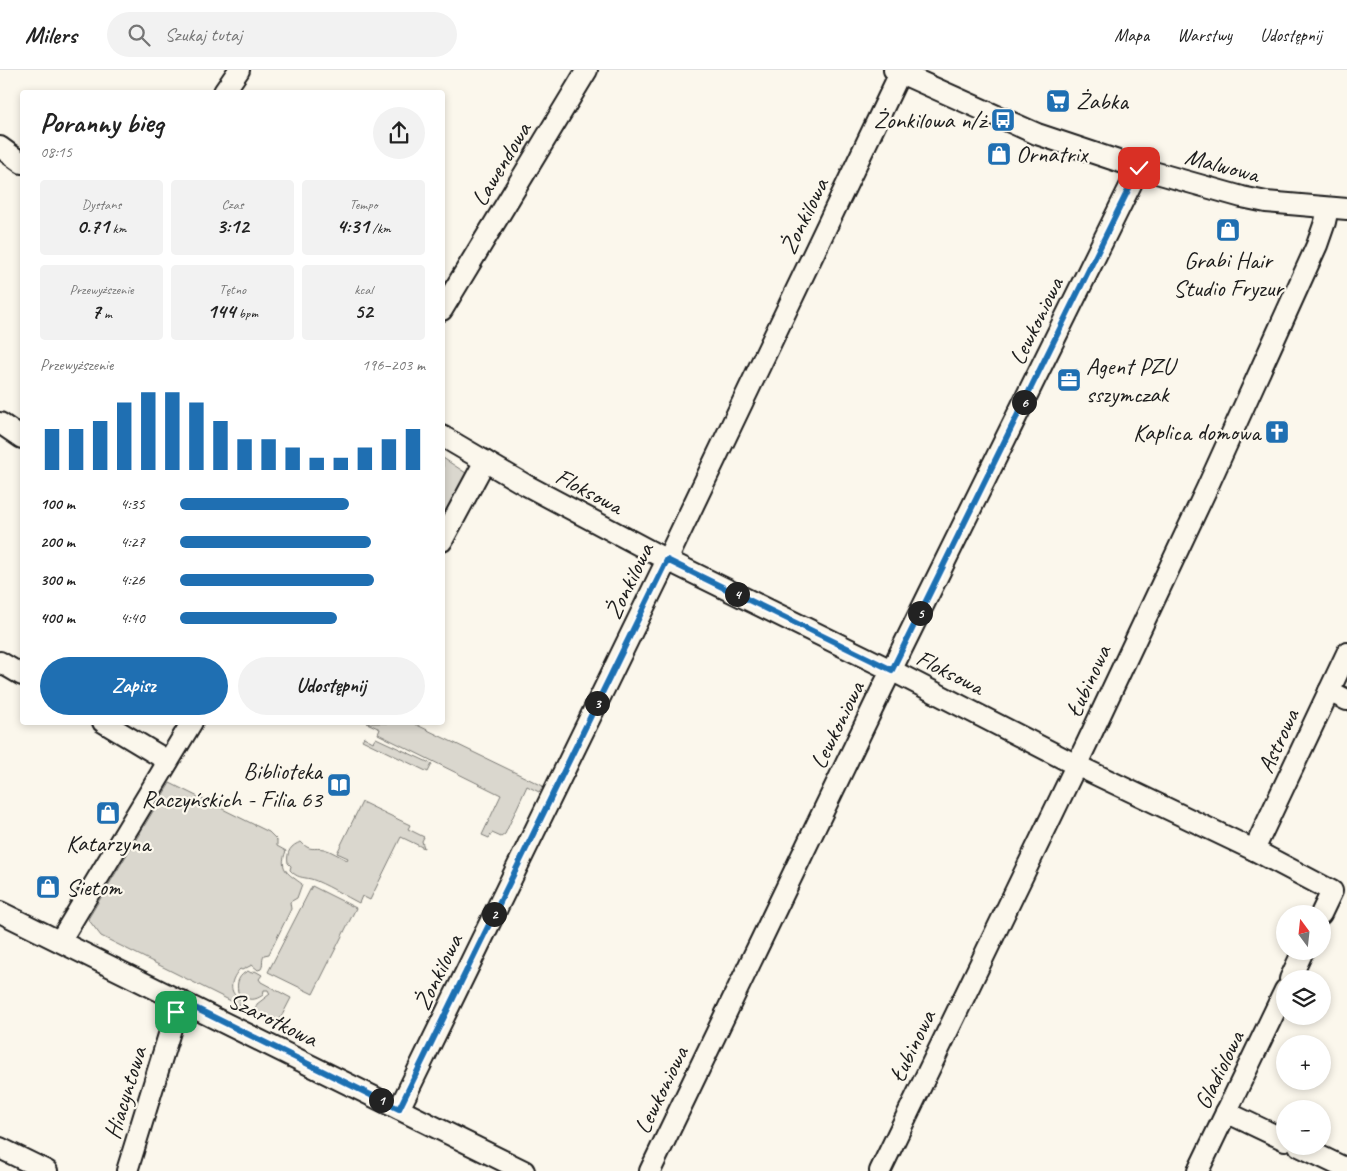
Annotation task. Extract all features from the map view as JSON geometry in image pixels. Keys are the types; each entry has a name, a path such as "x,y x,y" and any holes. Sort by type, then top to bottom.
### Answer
{"street":[{"path":"225,90 239,70"},
{"name":"Lawendowa","path":"445,305 587,70"},
{"name":"Malwowa","path":"897,72 1037,134 1139,168 1242,198 1337,208"},
{"name":"Żonkilowa","path":"399,1109 667,560 897,72"},
{"path":"0,148 20,162"},
{"name":"Lewkoniowa","path":"650,1171 892,670 1139,168"},
{"name":"Łubinowa","path":"880,1171 1076,765 1206,488 1317,245 1325,222 1337,208"},
{"path":"0,423 20,437"},
{"name":"Floksowa","path":"445,438 524,484 667,560 892,670 1076,765 1254,850 1332,891 1326,905"},
{"path":"445,535 485,461"},
{"name":"Astrowa","path":"1254,850 1338,695 1347,653"},
{"path":"0,662 20,675"},
{"path":"108,725 168,761"},
{"path":"60,941 190,725"},
{"name":"Szarotkowa","path":"0,912 524,1171"},
{"name":"Hiacyntowa","path":"127,1171 181,1001"},
{"name":"Gladiolowa","path":"1198,1171 1276,1009"},
{"path":"1226,1112 1276,1136"},
{"path":"0,1148 47,1171"},
{"path":"1318,1155 1347,1169"}],"shaded area":[{"path":"445,459 469,475 445,521"},
{"path":"371,725 417,725 543,786 539,792 527,786 505,834 501,837 492,833 489,838 482,835 501,795 378,734 380,729"},
{"path":"364,737 373,742 376,738 432,764 428,772 362,740"},
{"path":"170,783 269,832 277,840 277,846 286,851 283,863 286,871 302,884 297,898 290,902 291,909 269,954 264,955 261,969 258,970 252,965 242,970 240,969 234,978 232,989 236,997 242,1001 239,1005 101,936 88,919"},
{"path":"362,802 410,825 408,829 424,837 422,841 424,848 401,837 370,900 362,896 359,903 311,879 295,874 290,870 291,866 288,863 288,856 294,845 301,842 310,848 327,850 347,860 348,858 337,853"},
{"path":"312,886 356,908 313,994 268,972"},
{"path":"248,971 251,973 255,971 262,975 259,979 261,982 291,998 277,1025 254,1012 257,1004 270,994 268,990 264,990 263,995 253,999 244,997 238,992 237,985 239,979"}],"place":[{"name":"Żabka","path":"1058,101"},
{"name":"Żonkilowa n/ż","path":"1003,120"},
{"name":"Ornatrix","path":"999,154"},
{"name":"Grabi Hair Studio Fryzur","path":"1228,230"},
{"name":"Agent PZU sszymczak","path":"1069,380"},
{"name":"Kaplica domowa","path":"1277,432"},
{"name":"Biblioteka Raczyńskich - Filia 63","path":"339,785"},
{"name":"Katarzyna","path":"108,813"},
{"name":"Sietom","path":"48,887"}],"route":[{"path":"176,1012 181,1001 399,1109 667,560 892,670 1139,168"}]}
